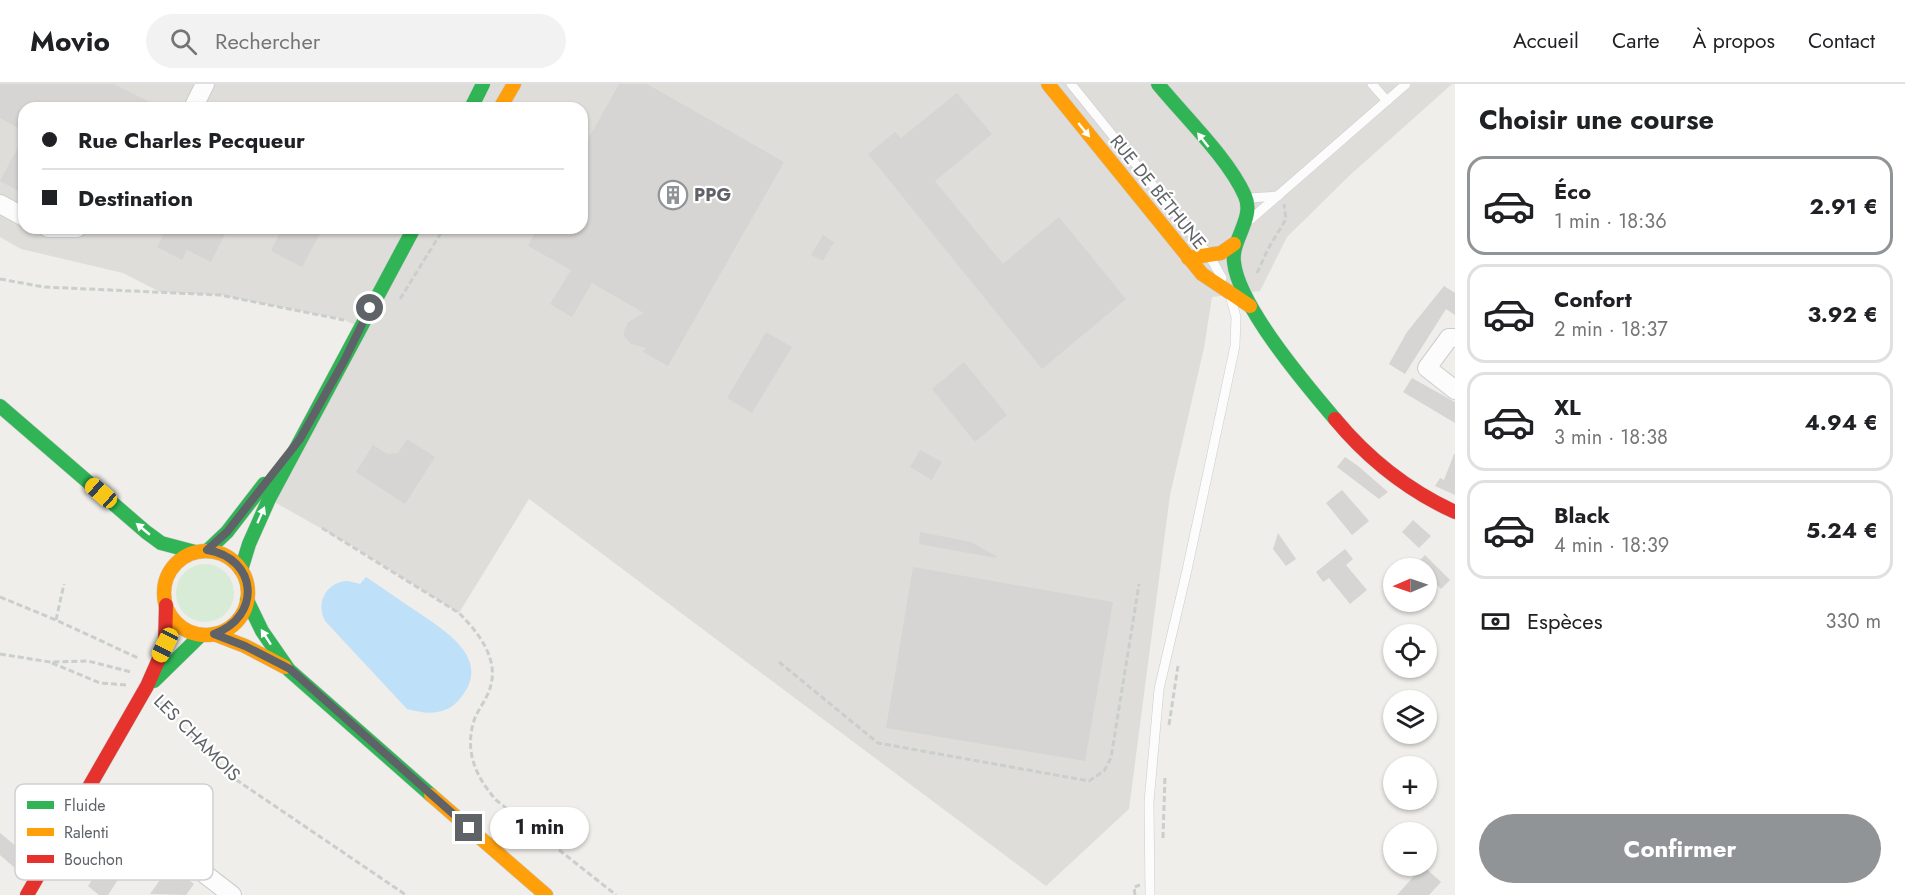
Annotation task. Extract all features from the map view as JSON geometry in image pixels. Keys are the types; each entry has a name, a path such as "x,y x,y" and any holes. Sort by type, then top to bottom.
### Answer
{"main road":[{"path":"474,102 483,84"},
{"path":"504,102 514,84"},
{"name":"RUE DE BÉTHUNE","path":"1048,84 1202,274 1252,308"},
{"path":"1158,84 1218,158 1246,198"},
{"name":"RUE DE BÉTHUNE","path":"1246,198 1248,210 1244,225 1234,244 1234,264 1239,281 1252,308 1342,430 1392,476 1428,500 1455,512"},
{"path":"242,570 249,544 300,439 344,361 359,327 410,234"},
{"path":"1188,258 1221,253 1234,244"},
{"path":"0,406 161,543 227,556 242,570 247,585 248,600 262,631 290,669 546,895"},
{"path":"164,588 174,565 201,551 227,532 300,439"},
{"path":"92,784 147,686 165,645 167,626 164,588 153,566"},
{"path":"147,686 158,679 208,634 226,630 236,622 248,600"},
{"path":"166,605 179,626 245,646 290,669"},
{"path":"27,895 36,880"}],"street":[{"path":"197,102 205,84"},
{"path":"0,204 18,214"},
{"path":"1454,387 1427,368 1449,338 1455,338"},
{"path":"213,880 232,895"}],"lane":[{"path":"1071,84 1209,255 1229,292 1236,316 1235,346 1159,689 1149,802 1150,895"},
{"path":"1372,84 1387,101"},
{"path":"1244,225 1406,84"},
{"path":"1246,198 1278,196"}],"path":[{"path":"0,279 44,287 220,295 342,319 359,327"},
{"path":"322,528 459,613 473,627 488,653 492,672 490,688 472,726 472,759 481,783 496,800 616,895"},
{"path":"57,620 64,584"},
{"path":"779,662 878,743 1089,781 1104,771 1111,758 1139,584"},
{"path":"0,597 57,620 138,658 153,671"},
{"name":"LES CHAMOIS","path":"0,654 51,662 88,662 129,671 147,686 198,744 235,779 406,895"},
{"path":"51,662 100,683 147,686"},
{"path":"1168,729 1178,665"},
{"path":"1163,839 1165,773"},
{"path":"1134,895 1134,887 1149,885"}],"shaded area":[{"path":"0,84 1452,84 1349,176 1287,237 1260,291 1212,297 1204,348 1170,495 1129,809 1046,886 529,499 459,613 354,547 269,499 359,327 342,319 220,295 160,292 123,273 21,249 0,237"}],"green space":[{"path":"205,564 216,566 229,577 234,593 232,604 221,617 205,622 194,620 181,609 176,593 178,582 189,569"}],"water":[{"path":"366,577 443,630 464,650 470,662 471,674 468,687 453,706 434,712 407,709 326,622 322,602 328,590 346,581 360,584"}],"building":[{"path":"0,84 114,84 149,102 18,102 18,128 0,118"},
{"name":"PPG","path":"619,84 647,84 784,162 668,366 643,352 646,348 631,344 624,336 628,322 644,313 592,283 572,317 550,304 571,270 528,246 534,234 588,234 588,139"},
{"path":"957,93 992,134 935,181 989,247 1003,264 1059,217 1126,299 1042,369 868,154 895,132 901,138"},
{"path":"18,147 18,191 0,181"},
{"path":"164,234 225,234 211,262 187,250 182,260 157,247"},
{"path":"279,234 320,234 302,267 271,251"},
{"path":"823,235 834,242 823,261 811,255"},
{"path":"1444,286 1455,293 1455,315 1446,309 1405,374 1389,364 1407,332"},
{"path":"766,332 792,347 752,413 727,398"},
{"path":"964,362 1007,415 975,442 932,389"},
{"path":"1412,378 1455,402 1455,423 1403,392"},
{"path":"407,439 435,457 405,504 356,472 373,445 387,454 398,453"},
{"path":"920,450 942,462 932,480 910,467"},
{"path":"1454,454 1455,495 1435,486 1440,478 1444,480"},
{"path":"1345,457 1388,492 1379,499 1337,467"},
{"path":"1342,490 1369,521 1352,535 1326,503"},
{"path":"1413,520 1431,536 1419,548 1402,532"},
{"path":"920,532 971,542 996,558 919,544"},
{"path":"1278,533 1296,559 1286,566 1273,549"},
{"path":"1345,549 1353,559 1346,565 1367,590 1350,604 1329,578 1323,582 1316,572"},
{"path":"913,567 1113,602 1085,761 886,728"},
{"path":"1437,567 1450,580 1441,589 1437,585"},
{"path":"0,833 15,845 15,868 0,855"},
{"path":"1414,876 1434,876 1441,882 1429,895 1397,895"},
{"path":"92,880 118,880 108,895 99,895 88,886"},
{"path":"160,880 189,880 194,884 186,895 150,894"}],"traffic: fast":[{"path":"474,102 483,84"},
{"path":"1158,84 1217,153 1238,182 1247,204 1245,221 1234,254 1238,280 1247,300 1275,344 1335,419"},
{"path":"241,570 249,544 269,499 411,234"},
{"path":"0,406 146,532 161,543 195,552"},
{"path":"207,551 227,532 264,484"},
{"path":"247,600 262,631 289,670 431,795"},
{"path":"154,681 201,635"}],"traffic: slow":[{"path":"504,102 514,84"},
{"path":"1048,84 1202,274 1250,306"},
{"path":"1188,258 1221,253 1234,244"},
{"path":"206,551 222,554 236,563 245,577 248,593 245,609 236,623 222,632 206,635 190,632 176,623 167,609 164,593 167,577 176,563 190,554 206,551"},
{"path":"214,634 245,646 285,667"},
{"path":"431,795 546,895"}],"traffic: jam":[{"path":"1335,419 1361,448 1390,473 1421,494 1455,512"},
{"path":"91,784 147,686 165,645 166,605"},
{"path":"27,895 36,880"}],"place":[{"name":"PPG","path":"673,195"}],"route":[{"path":"370,308 344,361 300,439 227,532 207,550 227,556 235,562 242,570 248,592 248,600 236,622 226,630 214,634 230,639 290,669 469,828"}]}
